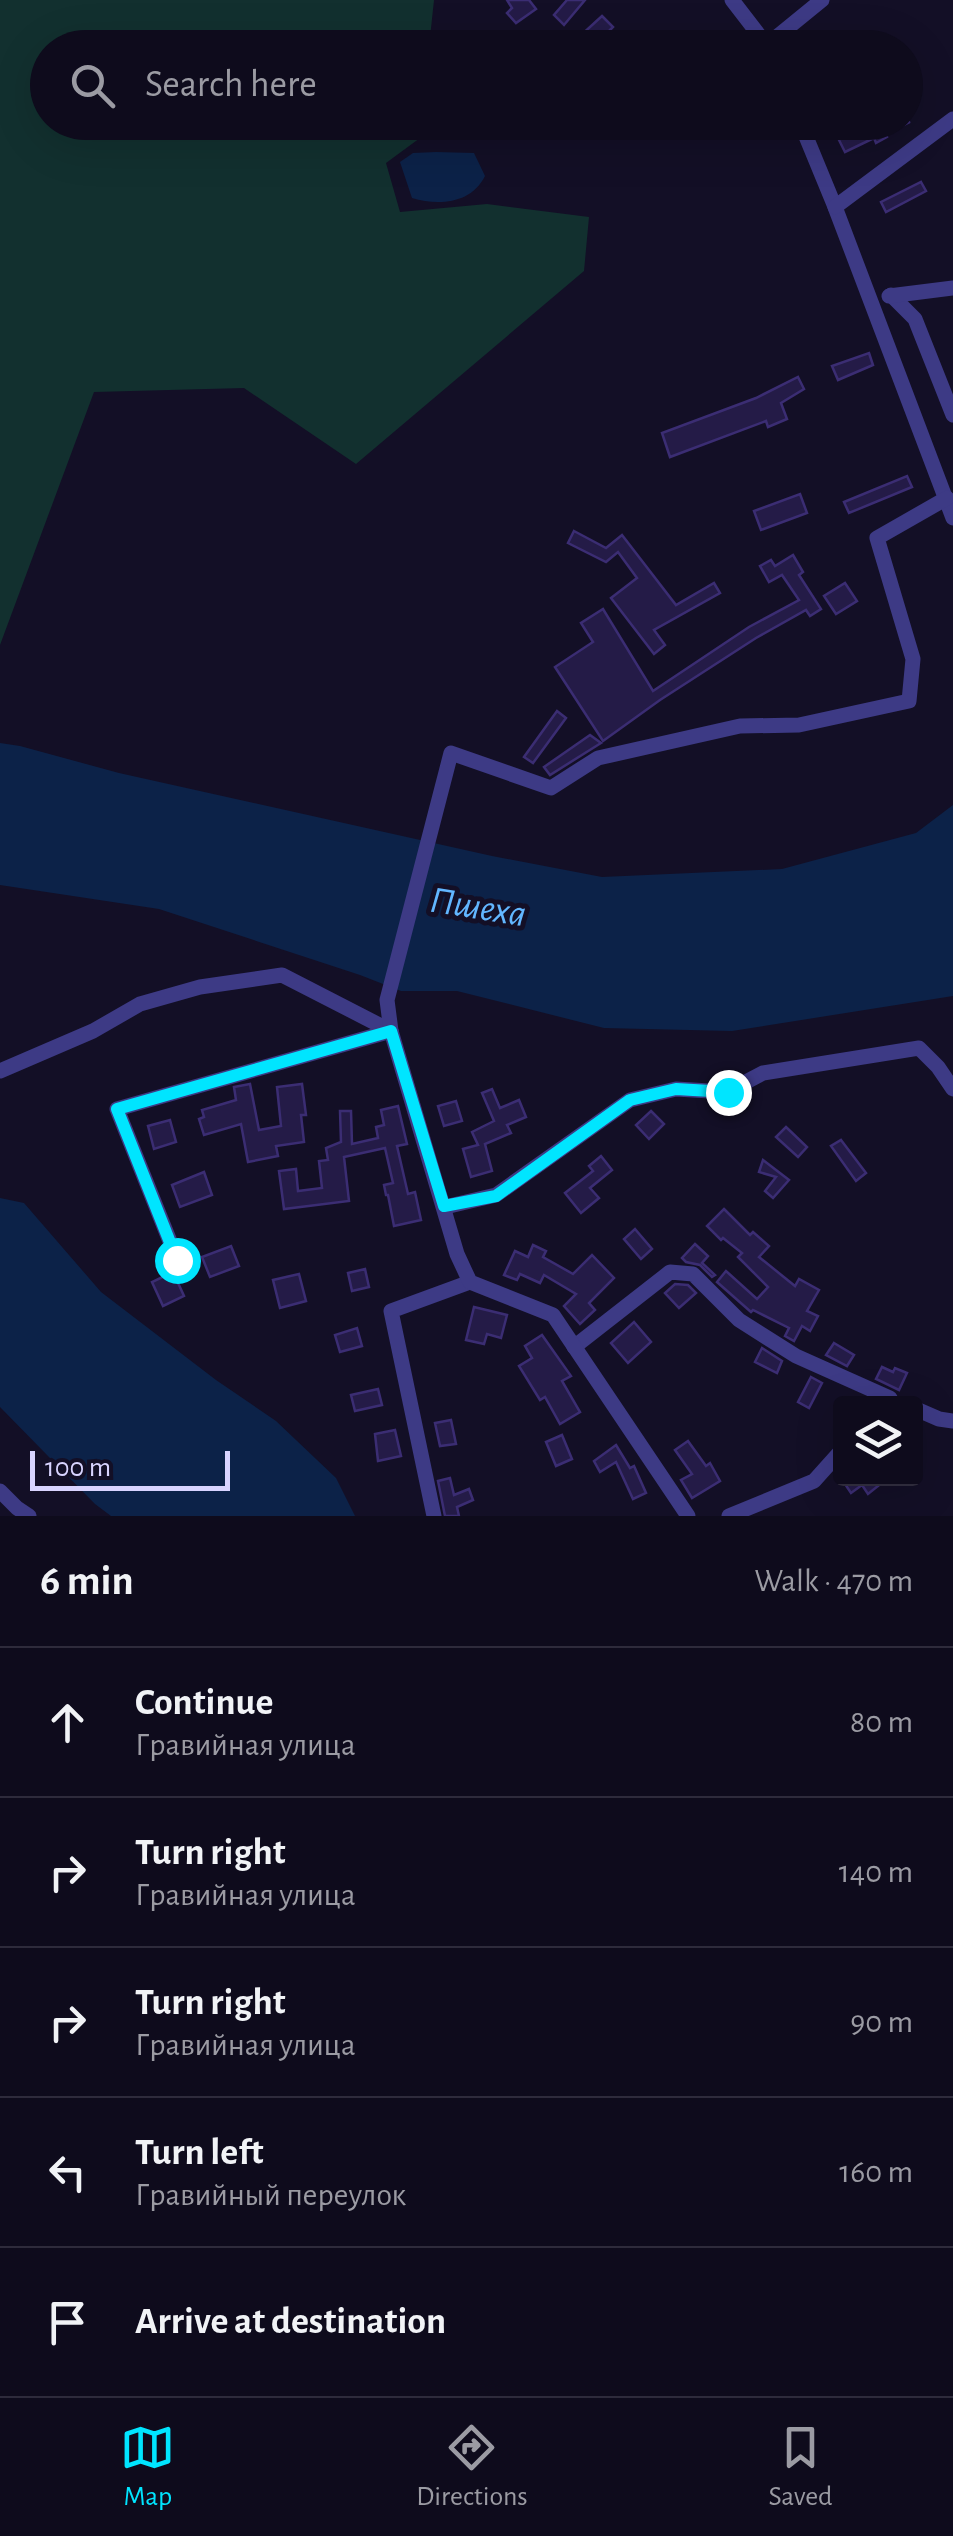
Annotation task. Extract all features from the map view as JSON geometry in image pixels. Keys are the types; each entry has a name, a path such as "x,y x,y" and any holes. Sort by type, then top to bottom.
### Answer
{"street":[{"path":"732,0 755,30"},
{"path":"787,30 822,0"},
{"path":"835,207 953,119"},
{"path":"807,140 953,518"},
{"path":"870,298 953,288"},
{"path":"891,296 915,319 953,415"},
{"path":"470,1282 457,1254 391,1031 387,1000 451,753 551,788 598,758 740,726 800,724 909,701 912,659 877,538 947,498"},
{"path":"0,1071 93,1031 140,1004 200,987 282,975 391,1031"},
{"path":"177,1260 117,1109 391,1031"},
{"path":"444,1206 496,1196 630,1100 676,1089 728,1092 764,1074 918,1048 953,1089"},
{"path":"574,1348 670,1272 693,1274 740,1320 796,1356 879,1396"},
{"path":"434,1516 391,1311 470,1282 553,1315 688,1516"},
{"path":"923,1412 953,1421"},
{"path":"729,1516 814,1481 833,1460"},
{"path":"0,1491 29,1516"}],"green space":[{"path":"0,0 434,0 431,30 30,30 30,140 417,140 386,163 400,212 487,204 589,217 584,271 356,464 244,388 94,392 0,645"}],"water":[{"path":"413,153 474,153 485,176 463,197 443,202 412,198 400,162"},
{"name":"Пшеха","path":"0,743 119,773 602,877 782,869 916,833 953,805 953,996 732,1031 604,1028 457,991 401,991 159,909 0,885"},
{"path":"0,1198 24,1203 101,1292 276,1421 336,1478 355,1516 111,1516 95,1504 0,1407"}],"building":[{"path":"507,0 529,0 536,9 516,23 507,13 512,8"},
{"path":"567,0 585,0 564,25 554,15"},
{"path":"602,16 613,27 610,30 587,30"},
{"path":"839,140 870,140 845,152"},
{"path":"921,182 926,191 886,212 881,202"},
{"path":"869,353 873,365 838,380 832,366"},
{"path":"798,377 804,389 781,403 787,419 768,427 766,421 670,457 662,433 756,398"},
{"path":"907,476 912,487 849,513 844,502"},
{"path":"800,494 807,513 761,530 754,511"},
{"path":"574,531 606,548 622,535 676,605 714,583 720,593 654,630 665,645 654,654 611,598 637,578 618,552 606,562 568,543"},
{"path":"793,555 803,572 799,575 821,609 810,616 806,610 756,638 603,741 555,667 593,642 581,623 603,609 653,691 749,627 799,600 782,575 769,582 760,566 771,560 775,566"},
{"path":"845,583 857,601 836,614 824,596"},
{"path":"557,711 566,718 533,763 524,757"},
{"path":"590,735 601,743 550,775 544,767"},
{"path":"250,1084 259,1130 281,1126 277,1087 302,1084 304,1142 276,1146 278,1156 248,1162 241,1124 204,1135 199,1119 204,1117 202,1110 236,1100 234,1087"},
{"path":"492,1089 500,1108 519,1100 526,1117 507,1125 511,1133 485,1144 492,1171 471,1177 463,1149 478,1145 472,1132 494,1121 482,1093"},
{"path":"456,1101 462,1121 444,1126 438,1106"},
{"path":"398,1106 407,1144 397,1146 408,1194 415,1192 421,1220 394,1226 384,1185 393,1183 385,1148 344,1157 349,1201 284,1209 279,1171 296,1169 298,1191 322,1188 319,1161 328,1160 326,1148 341,1142 340,1111 351,1111 352,1144 378,1138 376,1127 384,1125 381,1110"},
{"path":"651,1111 664,1124 649,1139 636,1125"},
{"path":"170,1120 176,1142 154,1149 148,1126"},
{"path":"786,1127 807,1147 798,1157 776,1137"},
{"path":"841,1140 866,1173 856,1181 831,1146"},
{"path":"601,1156 612,1170 590,1188 599,1198 581,1213 565,1193 593,1171 589,1166"},
{"path":"763,1160 789,1180 773,1198 765,1191 776,1177 759,1172"},
{"path":"204,1172 212,1195 180,1207 172,1185"},
{"path":"724,1209 750,1235 753,1232 769,1246 759,1257 795,1286 799,1279 819,1290 807,1311 818,1316 810,1331 802,1326 794,1341 785,1336 789,1328 751,1312 717,1282 726,1271 757,1299 768,1287 738,1257 742,1253 707,1226"},
{"path":"635,1229 652,1249 641,1259 624,1239"},
{"path":"695,1244 708,1256 702,1263 715,1275 712,1277 700,1265 682,1258"},
{"path":"533,1245 546,1251 543,1257 573,1274 592,1255 614,1278 589,1303 595,1310 580,1324 564,1306 576,1294 544,1275 540,1283 520,1274 517,1280 504,1275 515,1251 528,1257"},
{"path":"231,1246 239,1266 210,1277 202,1257"},
{"path":"365,1269 369,1287 352,1291 348,1273"},
{"path":"173,1272 184,1296 163,1306 152,1282"},
{"path":"299,1274 306,1301 280,1308 273,1280"},
{"path":"675,1284 688,1285 696,1293 679,1308 665,1293"},
{"path":"474,1307 507,1315 501,1338 487,1334 484,1344 466,1340"},
{"path":"634,1322 651,1342 628,1363 611,1343"},
{"path":"357,1328 362,1346 340,1352 335,1335"},
{"path":"542,1335 571,1376 562,1381 580,1412 560,1424 545,1397 540,1400 519,1366 532,1358 525,1346"},
{"path":"834,1343 854,1355 847,1366 826,1355"},
{"path":"762,1348 782,1361 777,1373 755,1362"},
{"path":"882,1367 907,1373 899,1390 876,1379"},
{"path":"811,1377 822,1383 809,1408 798,1402"},
{"path":"378,1389 382,1405 355,1411 351,1395"},
{"path":"451,1420 456,1444 440,1446 435,1423"},
{"path":"395,1430 401,1456 378,1461 375,1434"},
{"path":"562,1435 572,1459 556,1466 546,1442"},
{"path":"688,1441 706,1466 710,1463 720,1481 692,1498 681,1480 692,1474 675,1450"},
{"path":"616,1445 630,1468 634,1466 646,1493 633,1499 616,1462 600,1472 594,1461"},
{"path":"450,1478 454,1495 469,1489 473,1500 457,1507 459,1516 445,1516 438,1481"}],"route":[{"path":"177,1260 117,1109 391,1031 444,1206 496,1196 630,1100 676,1089 728,1092"}]}
